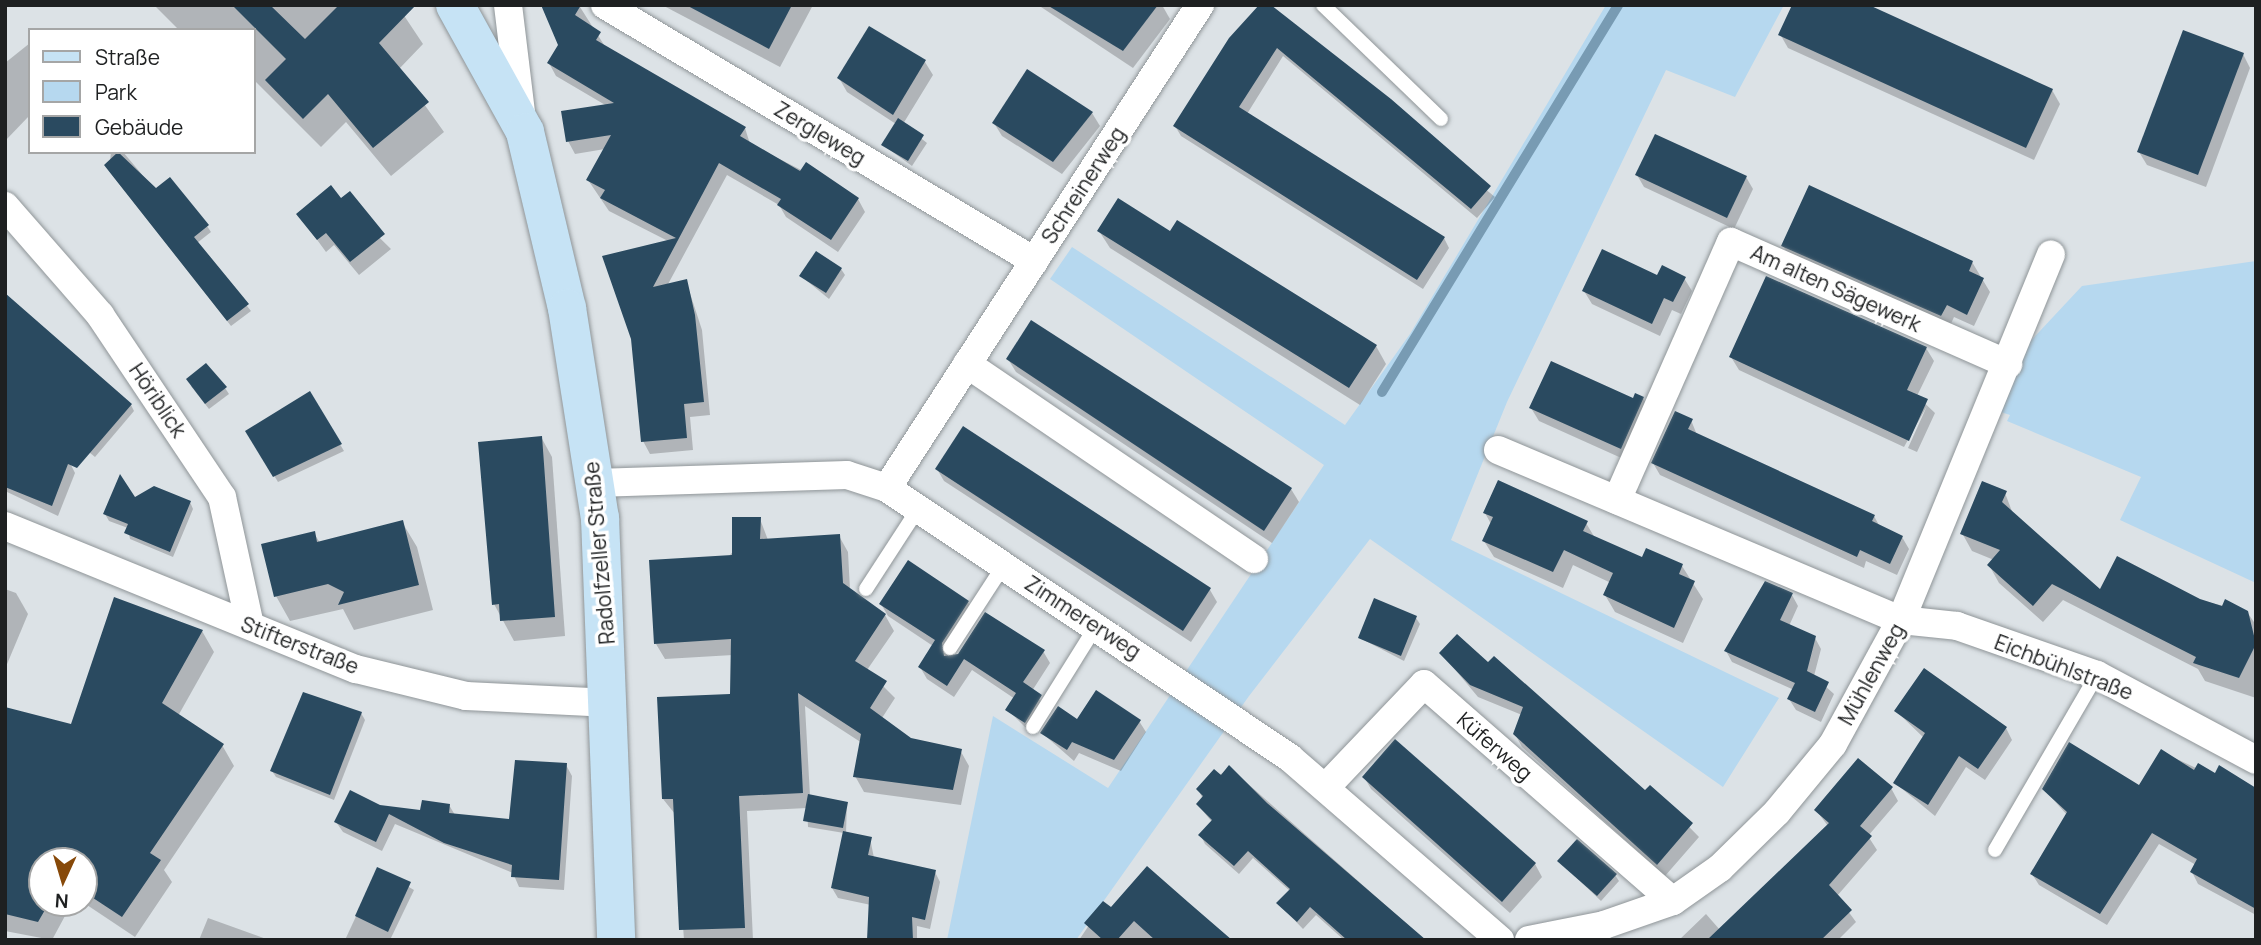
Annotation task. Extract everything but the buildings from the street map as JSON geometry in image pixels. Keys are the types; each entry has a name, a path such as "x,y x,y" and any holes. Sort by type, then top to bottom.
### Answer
{"main road":[{"name":"Radolfzeller Straße","path":"455,5 525,132 567,308 595,482 611,703 616,940"}],"street":[{"path":"508,5 525,132"},
{"name":"Zergleweg","path":"605,5 1034,261"},
{"name":"Schreinerweg","path":"887,488 1200,5"},
{"name":"Höriblick","path":"5,206 100,315 222,497 250,625"},
{"name":"Am alten Sägewerk","path":"1617,500 1731,242 2008,364"},
{"name":"Mühlenweg","path":"1529,940 1604,925 1673,901 1720,868 1811,771 1900,620 2051,256"},
{"path":"967,364 1254,559"},
{"path":"1498,450 1900,620"},
{"name":"Zimmererweg","path":"595,482 847,475 887,488 1096,626 1326,787 1500,940"},
{"name":"Stifterstraße","path":"5,526 356,669 466,696 611,703"},
{"name":"Eichbühlstraße","path":"1900,620 1957,626 2097,675 2256,760"},
{"name":"Küferweg","path":"1326,787 1424,684 1673,901"}],"lane":[{"path":"1323,5 1441,119"},
{"path":"866,589 918,509"},
{"path":"950,648 1004,565"},
{"path":"1033,727 1096,626"},
{"path":"1995,849 2097,675"}],"green space":[{"path":"1606,5 1784,5 1735,97 1666,70 1507,402 1451,540 1779,698 1723,787 1370,539 1249,696 1076,940 947,940 993,716 1108,788 1324,465 1050,279 1072,247 1345,425 1410,334"},
{"path":"2256,261 2256,583 2120,520 2141,477 2007,421 2010,415 2001,412 2024,348 2082,286"}],"waterway":[{"path":"1382,392 1618,5"}]}
